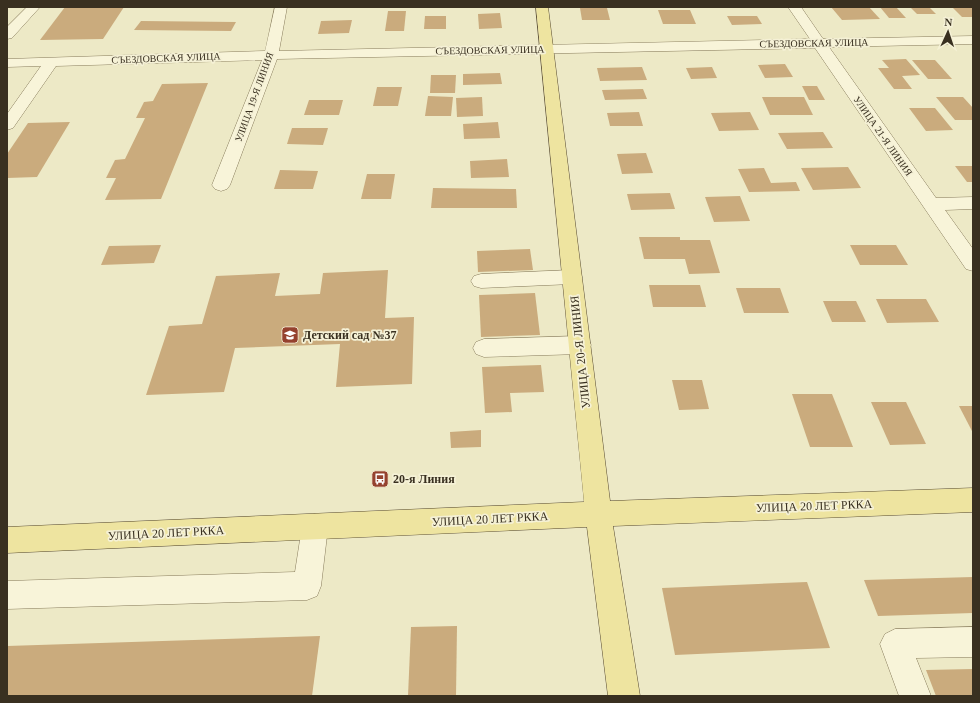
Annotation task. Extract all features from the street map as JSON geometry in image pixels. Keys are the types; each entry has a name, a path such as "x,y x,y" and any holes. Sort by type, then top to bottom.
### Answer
{"main road":[{"name":"УЛИЦА 20-Я ЛИНИЯ","path":"542,7 598,514 624,696"},
{"name":"УЛИЦА 20 ЛЕТ РККА","path":"7,540 598,514 973,500"}],"street":[{"path":"7,36 34,7"},
{"name":"УЛИЦА 19-Я ЛИНИЯ","path":"221,185 271,55 281,7"},
{"name":"УЛИЦА 21-Я ЛИНИЯ","path":"794,7 973,264"},
{"name":"СЪЕЗДОВСКАЯ УЛИЦА","path":"7,63 271,55 973,40"},
{"path":"7,125 52,62"},
{"path":"931,204 973,203"},
{"path":"481,281 572,277"},
{"path":"484,348 580,345"},
{"path":"7,595 306,586 315,527"},
{"path":"915,696 895,644 973,642"}],"building":[{"path":"65,7 124,7 103,39 40,40"},
{"path":"831,7 869,7 880,19 842,20"},
{"path":"880,7 896,7 906,18 889,18"},
{"path":"910,7 929,7 936,14 917,14"},
{"path":"952,7 973,7 973,17 962,17"},
{"path":"580,8 607,8 610,20 582,20"},
{"path":"658,10 690,10 696,24 663,24"},
{"path":"388,11 406,11 404,31 385,31"},
{"path":"500,13 502,28 479,29 478,14"},
{"path":"425,16 446,16 446,29 424,29"},
{"path":"727,16 757,16 762,24 732,25"},
{"path":"352,20 349,33 318,34 321,21"},
{"path":"141,21 236,22 231,31 134,30"},
{"path":"906,59 920,75 902,76 912,89 894,89 878,68 889,68 882,60"},
{"path":"912,60 935,60 952,79 928,79"},
{"path":"785,64 793,77 765,78 758,65"},
{"path":"642,67 647,80 600,81 597,68"},
{"path":"712,67 717,78 691,79 686,68"},
{"path":"500,73 502,84 463,85 463,74"},
{"path":"431,75 456,75 455,93 430,93"},
{"path":"208,83 161,199 105,200 116,178 106,178 115,160 125,159 145,118 136,118 144,102 153,101 162,84"},
{"path":"802,86 817,86 825,100 809,100"},
{"path":"377,87 402,87 398,106 373,106"},
{"path":"643,89 647,99 605,100 602,90"},
{"path":"428,96 453,97 451,116 425,116"},
{"path":"482,97 483,116 457,117 456,98"},
{"path":"762,97 804,97 813,115 770,115"},
{"path":"936,97 963,97 973,108 973,120 955,120"},
{"path":"309,100 343,100 339,115 304,115"},
{"path":"909,108 935,108 953,130 926,131"},
{"path":"639,112 643,126 610,126 607,113"},
{"path":"750,112 759,130 719,131 711,113"},
{"path":"70,122 37,177 7,178 7,154 28,123"},
{"path":"498,122 500,138 464,139 463,124"},
{"path":"292,128 328,128 323,145 287,144"},
{"path":"823,132 833,148 787,149 778,133"},
{"path":"646,153 653,173 622,174 617,154"},
{"path":"507,159 509,177 471,178 470,161"},
{"path":"955,166 973,166 973,182 967,182"},
{"path":"848,167 861,188 813,190 801,168"},
{"path":"764,168 771,183 796,182 800,191 749,192 738,169"},
{"path":"280,170 318,171 313,189 274,189"},
{"path":"367,174 395,174 391,199 361,199"},
{"path":"433,188 516,189 517,208 431,208"},
{"path":"670,193 675,209 631,210 627,194"},
{"path":"740,196 750,221 714,222 705,197"},
{"path":"639,237 680,237 680,240 710,240 720,273 689,274 685,259 644,259"},
{"path":"161,245 154,263 101,265 109,246"},
{"path":"850,245 896,245 908,265 860,265"},
{"path":"530,249 533,270 478,272 477,251"},
{"name":"Детский сад №37","path":"388,270 385,318 414,317 412,384 336,387 340,344 235,348 224,392 146,395 169,326 202,324 216,276 280,273 275,296 320,294 323,273"},
{"path":"649,285 700,285 706,307 653,307"},
{"path":"736,288 780,288 789,313 744,313"},
{"path":"535,293 540,335 481,337 479,295"},
{"path":"876,299 926,299 939,322 887,323"},
{"path":"823,301 856,301 866,322 832,322"},
{"path":"541,365 544,392 510,393 512,412 485,413 482,367"},
{"path":"672,380 702,380 709,409 679,410"},
{"path":"792,394 832,394 853,447 810,447"},
{"path":"871,402 906,402 926,444 890,445"},
{"path":"959,406 973,406 973,433"},
{"path":"481,430 481,447 451,448 450,432"},
{"path":"973,577 973,613 878,616 864,580"},
{"path":"807,582 830,648 675,655 662,588"},
{"path":"457,626 456,696 408,696 411,627"},
{"path":"320,636 312,696 7,696 7,646"},
{"path":"973,669 973,696 936,696 926,670"}],"place":[{"name":"Детский сад №37","path":"290,335"},
{"name":"20-я Линия","path":"380,479"}]}
